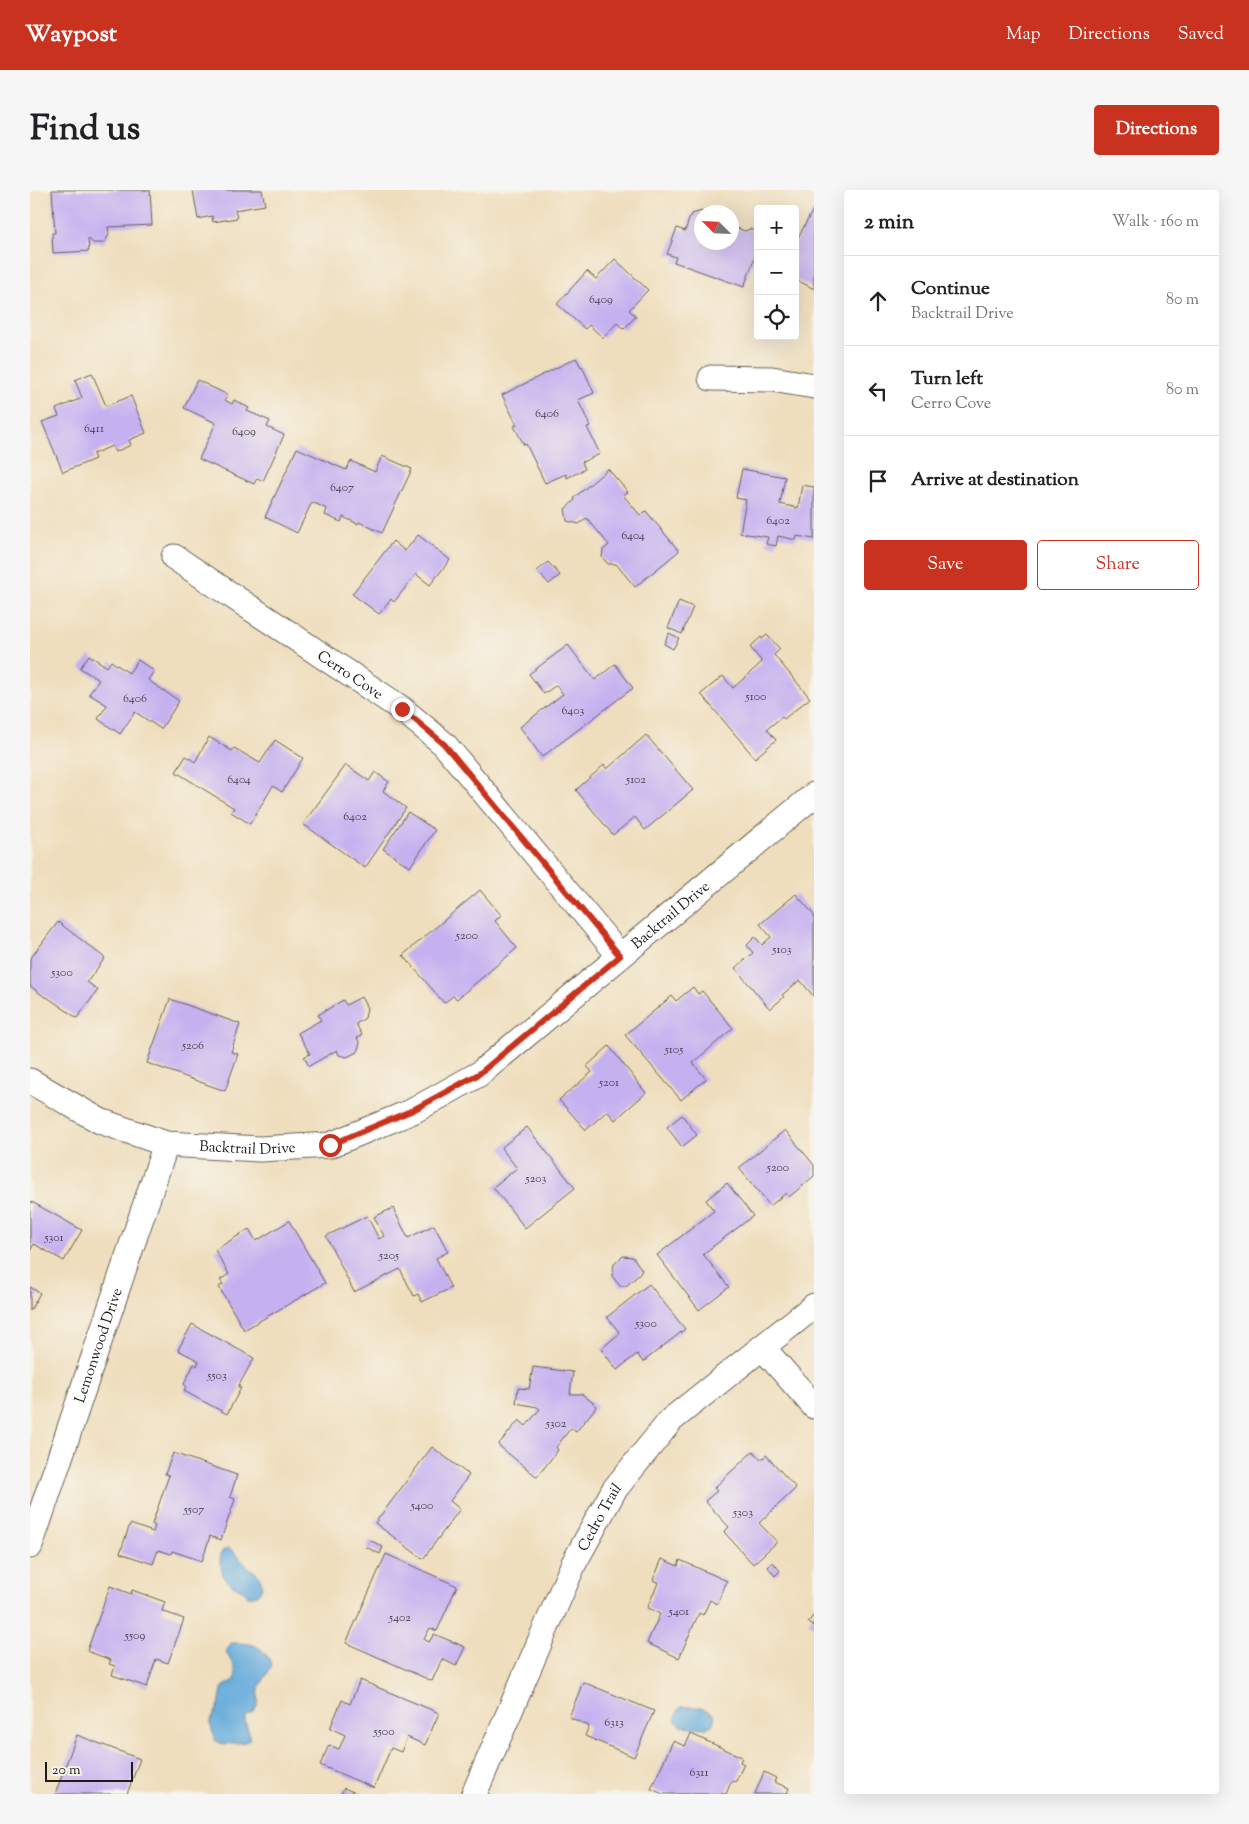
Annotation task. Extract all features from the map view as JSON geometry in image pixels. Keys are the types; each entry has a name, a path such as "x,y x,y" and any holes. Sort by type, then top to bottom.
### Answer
{"street":[{"path":"711,378 772,379 814,386"},
{"name":"Cerro Cove","path":"174,557 402,709 444,744 620,956"},
{"name":"Backtrail Drive","path":"30,1082 100,1121 166,1144 260,1149 330,1145 405,1114 479,1074 814,795"},
{"name":"Lemonwood Drive","path":"30,1546 166,1144"},
{"name":"Cedro Trail","path":"476,1793 574,1563 614,1490 671,1420 814,1306"},
{"path":"763,1348 814,1406"}],"water":[{"path":"228,1548 236,1553 260,1579 262,1587 256,1595 248,1596 243,1590 232,1585 223,1576 220,1559 222,1551"},
{"path":"231,1643 245,1643 256,1646 264,1653 272,1665 259,1688 258,1704 254,1712 245,1717 249,1740 224,1745 215,1740 210,1723 219,1705 222,1689 235,1680 235,1669 226,1652"},
{"path":"681,1707 695,1707 707,1710 715,1715 713,1724 706,1728 681,1726 675,1720"}],"building":[{"path":"52,190 150,190 152,225 108,227 109,235 104,243 93,243 88,238 89,251 53,253 52,233 55,233"},
{"path":"193,190 262,190 265,205 235,210 237,218 213,222 212,216 198,219"},
{"path":"814,208 814,289 799,281 799,236"},
{"path":"694,213 694,250 739,250 739,229 745,231 750,229 754,230 754,260 744,287 674,262 676,257 667,254 677,228 685,231 691,214"},
{"path":"615,259 648,290 629,310 636,316 624,329 617,323 603,338 589,325 585,329 557,304 587,271 596,279"},
{"path":"576,358 582,366 594,393 578,400 590,426 587,427 600,454 582,462 585,469 567,478 566,474 545,483 526,444 524,445 514,426 517,425 502,395"},
{"path":"92,373 106,406 131,396 146,433 129,440 131,445 115,452 112,446 93,454 95,459 63,472 42,422 59,416 56,409 82,398 75,380"},
{"path":"197,380 228,395 225,400 232,404 234,400 249,408 247,411 270,421 267,427 284,435 263,481 257,478 254,484 199,459 216,423 184,408"},
{"path":"297,448 346,470 351,461 375,472 382,456 412,469 382,533 359,522 358,524 343,517 341,522 325,515 327,509 312,502 297,533 265,517"},
{"path":"608,469 628,492 623,495 640,515 646,511 679,551 635,587 616,564 608,564 602,557 603,550 609,545 587,518 579,524 567,521 565,509 575,500 574,498"},
{"path":"742,469 785,477 780,504 798,508 802,485 814,487 814,539 797,536 796,540 778,536 776,546 766,544 768,537 740,533 746,500 736,498"},
{"path":"418,535 450,560 430,585 416,574 394,602 391,599 379,614 352,594 393,541 405,551"},
{"path":"548,562 560,575 549,584 537,571"},
{"path":"679,601 693,607 682,634 668,628"},
{"path":"669,633 679,638 673,649 664,644"},
{"path":"767,635 780,649 774,655 810,698 784,719 782,717 767,729 776,740 755,758 701,694 723,676 733,688 762,662 750,647 761,637 762,639"},
{"path":"568,645 595,680 615,664 633,688 542,757 520,727 563,694 556,685 544,694 529,674"},
{"path":"89,655 107,667 111,661 129,673 138,660 154,671 148,680 179,701 161,729 135,712 120,734 98,719 107,705 89,694 99,680 80,668"},
{"path":"646,735 693,790 645,830 635,817 613,835 576,790 604,765 607,769"},
{"path":"209,737 232,751 234,748 260,763 275,740 303,758 282,792 273,786 250,824 231,812 234,808 176,772 186,756 195,762"},
{"path":"346,765 369,781 375,772 389,782 383,791 406,808 365,868 303,824"},
{"path":"408,812 435,830 410,867 383,849"},
{"path":"480,890 501,915 495,921 517,948 457,999 453,996 444,1003 403,955"},
{"path":"796,894 814,915 814,997 800,980 782,995 784,997 770,1009 735,968 753,953 747,945 755,937 762,945 771,937 760,924"},
{"path":"58,922 105,958 87,982 98,990 77,1018 30,986 30,959"},
{"path":"693,987 698,994 702,991 733,1028 693,1063 706,1079 681,1100 625,1035 672,996 676,1001"},
{"path":"361,997 367,1008 365,1018 356,1024 362,1035 357,1038 360,1043 357,1052 347,1057 339,1055 337,1050 309,1066 304,1057 310,1054 298,1033 321,1020 318,1015 343,1000 346,1005"},
{"path":"170,999 240,1024 231,1052 238,1054 225,1091 147,1063"},
{"path":"609,1046 646,1093 615,1120 607,1111 586,1130 559,1100 592,1072 587,1066"},
{"path":"682,1115 697,1135 682,1147 667,1127"},
{"path":"527,1127 575,1188 525,1228 493,1187 517,1168 501,1148"},
{"path":"785,1130 814,1165 814,1176 789,1197 786,1193 770,1206 739,1168"},
{"path":"727,1183 753,1216 703,1254 729,1287 699,1310 657,1255 714,1211 706,1200"},
{"path":"30,1201 82,1230 64,1261 34,1244 30,1251"},
{"path":"393,1208 408,1238 434,1225 448,1252 436,1258 451,1288 422,1302 418,1294 414,1296 400,1269 354,1292 326,1236 367,1216 379,1239 384,1236 374,1217"},
{"path":"289,1221 325,1283 244,1330 219,1287 223,1284 220,1280 229,1274 215,1250 249,1229 256,1241"},
{"path":"623,1256 633,1257 642,1270 626,1286 620,1286 612,1276 614,1264"},
{"path":"649,1284 685,1329 643,1362 637,1354 617,1370 601,1349 620,1333 607,1317"},
{"path":"30,1287 40,1293 30,1311"},
{"path":"192,1324 254,1358 238,1387 241,1388 227,1414 184,1391 186,1386 184,1384 194,1364 197,1366 199,1361 178,1350"},
{"path":"533,1367 573,1372 570,1394 582,1394 597,1406 576,1432 571,1428 556,1447 558,1450 537,1477 498,1445 519,1420 526,1426 540,1409 516,1403 518,1388 529,1389"},
{"path":"432,1447 469,1475 450,1501 460,1509 423,1559 375,1523"},
{"path":"753,1451 761,1460 766,1455 796,1488 759,1523 777,1542 753,1564 724,1532 729,1527 705,1501 717,1491 714,1488"},
{"path":"173,1453 237,1475 230,1497 235,1499 221,1540 210,1536 202,1561 172,1551 171,1554 158,1550 153,1564 120,1553 130,1524 153,1532 155,1526 152,1524 169,1475 165,1474"},
{"path":"370,1540 383,1547 380,1554 366,1547"},
{"path":"386,1554 457,1586 437,1631 430,1628 424,1639 429,1642 434,1634 465,1647 456,1666 442,1659 432,1681 346,1643"},
{"path":"662,1559 678,1566 680,1560 727,1581 717,1604 710,1600 703,1615 699,1613 679,1658 647,1643 660,1614 647,1608 658,1583 653,1580"},
{"path":"773,1562 780,1571 775,1576 768,1567"},
{"path":"110,1586 131,1594 132,1590 165,1602 162,1611 184,1619 168,1663 156,1659 147,1687 112,1675 115,1666 109,1664 111,1660 87,1651"},
{"path":"814,1615 814,1627 808,1622"},
{"path":"360,1680 439,1713 425,1745 407,1737 401,1752 391,1748 374,1788 320,1765 329,1745 339,1749 345,1735 330,1728 342,1700 350,1704"},
{"path":"583,1682 654,1711 634,1757 585,1736 589,1726 569,1717"},
{"path":"691,1734 742,1757 740,1762 744,1764 736,1781 731,1782 726,1794 663,1794 651,1789 673,1741 685,1746"},
{"path":"77,1735 140,1759 127,1794 55,1794"},
{"path":"764,1772 776,1778 774,1782 789,1788 787,1793 790,1794 755,1794"},
{"path":"344,1788 358,1794 341,1794"}],"route":[{"path":"330,1145 413,1110 479,1074 620,956 444,744 402,709"}]}
